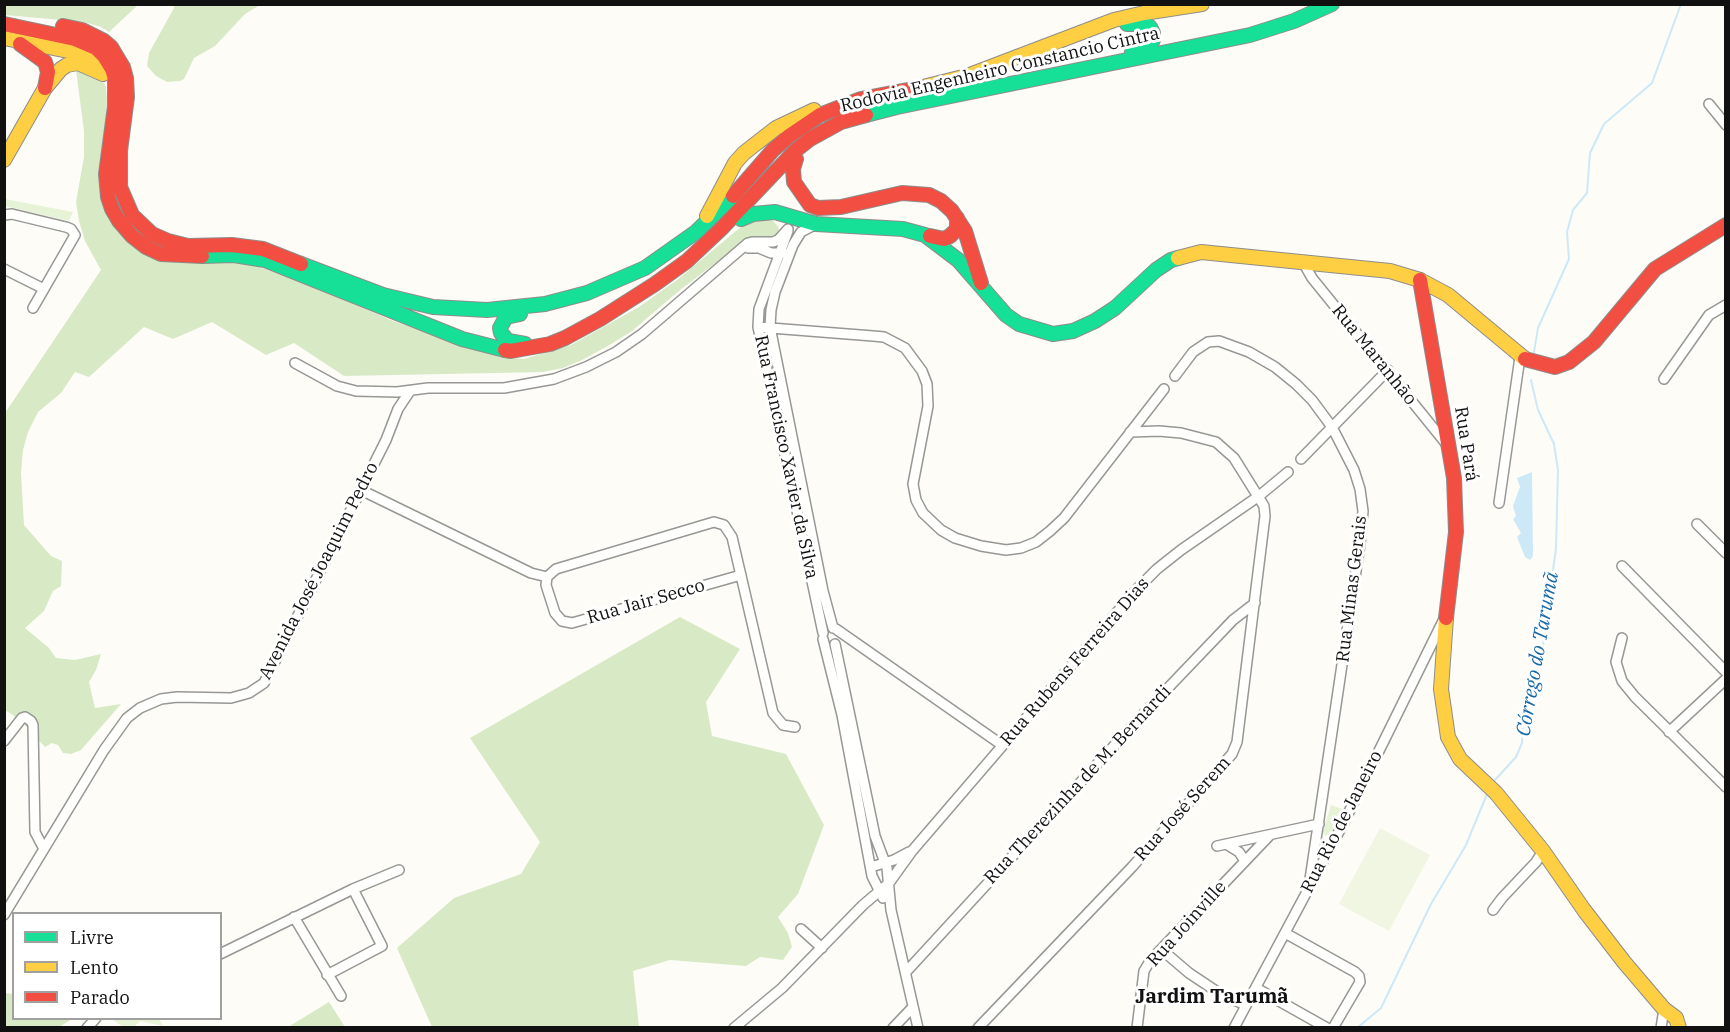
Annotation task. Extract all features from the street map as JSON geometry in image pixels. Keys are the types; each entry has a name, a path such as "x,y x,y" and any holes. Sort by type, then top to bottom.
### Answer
{"main road":[{"name":"Rodovia Engenheiro Constancio Cintra","path":"4,13 82,30 104,41 116,54 126,78 127,97 120,151 120,187 132,215 152,234 188,246 232,245 263,249 383,295 433,307 487,310 545,304 595,290 645,268 696,232 722,208 773,150 810,121 846,104 967,76 1114,20 1202,4"},
{"name":"Rodovia Engenheiro Constancio Cintra","path":"4,24 75,39 96,48 112,69 115,79 115,106 106,174 108,197 112,209 132,236 146,247 161,254 187,257 234,255 265,260 462,339 512,351 550,344 565,338 655,284 709,241 790,156 810,139 841,122 976,91 1250,34 1294,21 1332,4"},
{"path":"773,150 825,119 854,107 937,90 984,77 1077,39 1116,26 1140,22 1152,30 1153,40 1145,48 997,81 976,91"},
{"path":"9,39 83,54 98,66 103,74 115,106"},
{"path":"9,39 45,62 48,72 45,88"},
{"path":"4,160 45,88 67,65 86,64 103,74"},
{"path":"846,104 826,106 790,120 744,153 735,163 708,216 683,249 629,283 576,303 506,317 501,324 501,333 505,339 514,343 531,344 574,328 672,277 686,268 741,219 796,159 825,136 849,125 913,109 949,97"},
{"path":"796,159 793,169 794,182 810,205 818,208 842,207 915,192 941,201 957,218 964,231 982,288"},
{"path":"741,219 767,212 784,214 816,224 903,229 939,238 950,236 957,230 957,218"},
{"path":"925,235 958,260 998,308 1019,324 1038,331 1053,334 1084,327 1104,316 1156,270 1171,260 1188,254 1215,252 1390,271 1420,280 1448,295 1520,357 1542,366 1555,367 1569,362 1594,342 1655,269 1725,225"},
{"name":"Rua Pará","path":"1420,280 1454,478 1456,532 1446,614 1441,689 1448,737 1460,759 1496,793 1543,851 1584,910 1664,1009 1676,1018 1679,1028"}],"street":[{"path":"1709,104 1725,125"},
{"path":"4,215 12,214 55,224 74,232 75,238 33,308"},
{"path":"295,363 343,389 356,391 504,388 554,379 586,367 615,352 642,334 752,242 778,240 788,229 784,214"},
{"name":"Rua Francisco Xavier da Silva","path":"816,224 801,232 781,252 770,327 823,591 834,628"},
{"name":"Rua Francisco Xavier da Silva","path":"788,229 759,309 758,327 877,888"},
{"path":"743,249 759,248 781,252"},
{"name":"Rua Maranhão","path":"1302,261 1312,278 1448,446"},
{"path":"4,269 44,289"},
{"path":"1664,379 1709,315 1725,305"},
{"path":"758,327 884,337 904,348 922,371 927,384 928,406 913,484 916,500 929,520 955,538 981,546 1006,550 1021,548 1036,542 1065,518 1164,389"},
{"name":"Rua Minas Gerais","path":"1175,376 1193,352 1209,342 1219,341 1249,352 1275,367 1304,392 1332,427 1354,471 1363,511 1360,544 1309,886"},
{"path":"1499,502 1520,357"},
{"path":"1301,459 1388,370"},
{"name":"Avenida José Joaquim Pedro","path":"4,915 104,750 127,718 146,704 169,697 237,697 249,693 264,682 386,440 398,409 410,391"},
{"path":"1130,432 1181,433 1216,442 1234,458 1259,496"},
{"name":"Rua Rubens Ferreira Dias","path":"877,888 889,883 912,851 1137,589 1181,550 1259,496 1288,472"},
{"path":"361,490 531,573 547,577 555,569 714,522 724,525 730,532 773,713 783,725 795,727"},
{"name":"Rua José Serem","path":"978,1028 1132,867 1232,754 1237,742 1265,516 1259,496"},
{"path":"1697,524 1725,553"},
{"path":"1622,566 1725,672"},
{"name":"Rua Jair Secco","path":"547,577 546,585 555,613 562,621 572,623 741,575"},
{"name":"Rua Therezinha de M. Bernardi","path":"906,972 1154,703 1233,620 1255,603"},
{"name":"Rua Rio de Janeiro","path":"1234,1028 1341,828 1446,614"},
{"path":"863,649 827,643 823,636 827,628 834,628 1002,745"},
{"path":"834,628 840,635 836,643 875,836 889,883 891,910 918,1028"},
{"path":"1622,638 1616,662 1622,681 1669,732 1725,787"},
{"path":"829,663 840,661"},
{"path":"1669,732 1725,679"},
{"path":"4,741 22,718 29,718 33,725 35,832 44,849"},
{"path":"1245,861 1239,852 1222,845 1319,824"},
{"name":"Rua Joinville","path":"1137,1028 1144,971 1270,835"},
{"path":"871,867 894,860 912,851"},
{"path":"1493,910 1543,851"},
{"path":"222,953 353,889 399,870"},
{"path":"734,1028 782,988 877,888 891,910"},
{"path":"327,975 382,946 353,889"},
{"path":"294,917 341,996"},
{"path":"801,929 822,948"},
{"path":"1285,933 1359,976 1360,982 1333,1028"},
{"path":"1162,950 1188,973 1246,1005"},
{"path":"1256,988 1327,1028"},
{"path":"893,1028 913,1007"},
{"path":"1661,1028 1664,1009"}],"green space":[{"path":"174,4 260,5 245,14 215,46 194,58 184,79 167,82 156,76 147,66 149,53 174,8"},
{"path":"5,5 138,5 109,32 84,22 5,15"},
{"path":"83,69 102,80 106,87 101,193 118,228 227,260 248,263 309,285 393,321 500,357 524,359 571,345 639,307 677,280 748,221 764,219 773,221 779,230 769,238 743,242 680,290 632,331 582,360 563,368 543,372 344,376 294,343 266,355 212,322 173,339 144,327 89,377 75,372 61,393 38,412 28,432 23,450 21,473 24,525 51,556 62,561 61,586 53,591 44,611 25,628 49,648 56,658 75,660 101,654 89,682 95,708 121,704 81,750 71,754 63,753 58,745 52,743 45,747 20,720 5,710 5,413 101,270 85,241 76,202 84,157 84,131 76,70"},
{"path":"5,199 73,212 69,221 5,206"},
{"path":"680,617 740,649 706,702 712,736 786,754 824,825 798,894 778,917 788,933 792,947 783,960 760,957 746,966 670,960 633,971 639,1027 432,1027 397,948 454,898 521,874 540,842 470,738"},
{"path":"1331,805 1342,809 1331,837 1324,835 1323,831"},
{"path":"1380,828 1430,855 1389,931 1339,904"},
{"path":"5,993 12,994 12,1020 70,1020 59,1027 5,1027"},
{"path":"329,1002 345,1027 288,1027"},
{"path":"113,1020 160,1020 163,1026 140,1021 134,1027 123,1027"}],"water":[{"path":"1532,472 1533,556 1530,560 1525,557 1517,537 1521,533 1513,519 1516,516 1513,506 1520,487 1517,478"}],"waterway":[{"name":"Córrego do Tarumã","path":"1534,352 1538,328 1569,259 1567,232 1573,210 1587,193 1590,153 1604,124 1652,83 1681,4"},
{"name":"Córrego do Tarumã","path":"1495,780 1516,757 1522,743 1523,720 1542,653 1556,548 1558,470 1554,444 1538,410 1531,380"},
{"name":"Córrego do Tarumã","path":"1357,1028 1381,1008 1431,904 1466,845 1487,794"}],"traffic: fast":[{"path":"866,115 1250,35 1294,21 1332,4"},
{"path":"1127,24 1145,24 1153,33 1153,40 1149,46 1132,52"},
{"path":"301,264 383,295 433,307 487,310 545,304 587,293 645,268 696,232 733,196"},
{"path":"741,219 753,214 775,212 816,224 903,229 925,235 958,260 1006,315 1019,324 1053,334 1073,331 1095,321 1115,308 1156,270 1178,258"},
{"path":"202,256 234,255 265,260 462,339 505,350"},
{"path":"520,314 506,317 500,328 508,341 525,344"}],"traffic: slow":[{"path":"923,87 967,76 1114,20 1202,4"},
{"path":"4,38 83,54 96,64"},
{"path":"4,160 45,88 61,69 78,63 103,74"},
{"path":"707,216 735,163 744,153 776,128 814,110"},
{"path":"1178,258 1201,252 1390,271 1420,280 1448,295 1525,359"},
{"path":"1446,618 1441,689 1448,737 1460,759 1496,793 1543,851 1624,962 1664,1009 1676,1018 1679,1028"}],"traffic: jam":[{"path":"4,24 75,39 96,48 104,56 115,79 115,106 106,174 108,197 112,209 132,236 146,247 161,254 202,256"},
{"path":"63,26 82,30 104,41 111,47 123,67 127,97 120,151 120,187 132,215 152,234 168,241 188,246 232,245 263,249 301,264"},
{"path":"20,44 45,62 48,72 45,88"},
{"path":"733,196 773,150 820,115 861,99 923,87"},
{"path":"505,350 550,344 565,338 655,284 687,261 721,229 796,150 810,139 841,122 866,115"},
{"path":"796,159 793,169 794,182 810,205 818,208 841,207 902,193 929,195 941,201 952,211 965,231 981,283"},
{"path":"930,236 944,239 950,236 957,229 957,218"},
{"path":"1525,359 1555,367 1569,362 1594,342 1655,269 1726,225"},
{"path":"1420,280 1454,478 1456,532 1446,618"}],"district":[{"name":"Jardim Tarumã","path":"1212,997"}]}
